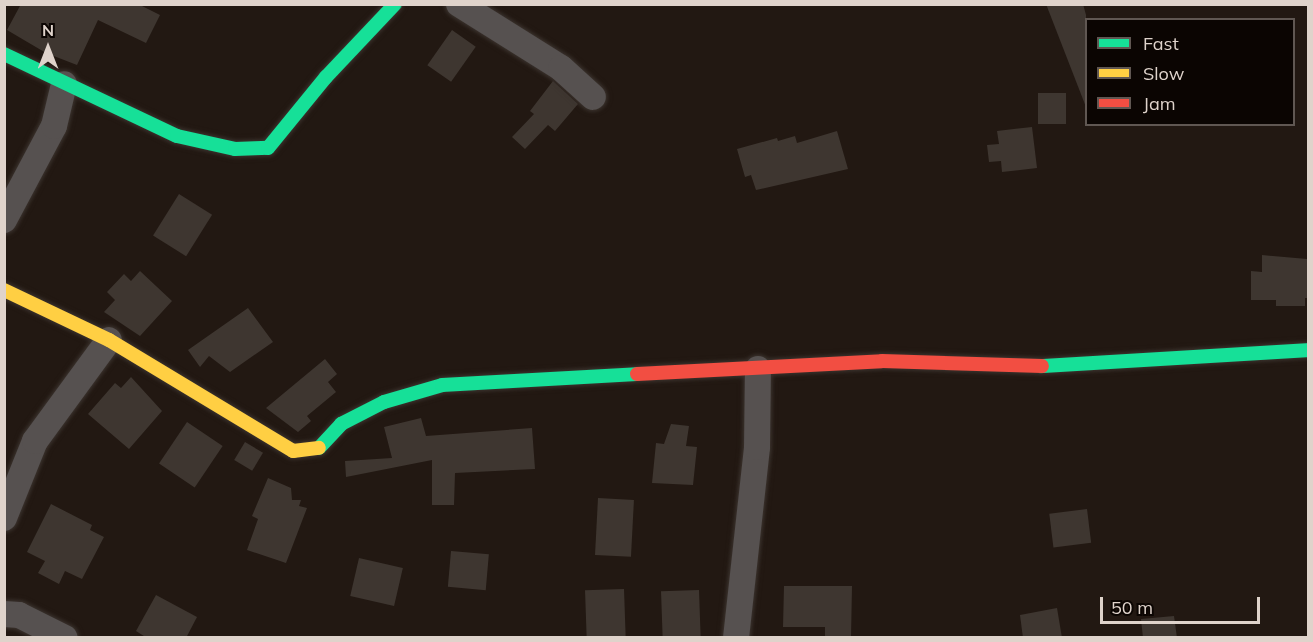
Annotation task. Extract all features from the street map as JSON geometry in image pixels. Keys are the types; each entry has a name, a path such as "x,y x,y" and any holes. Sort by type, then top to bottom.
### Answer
{"street":[{"path":"4,54 177,136 236,149 268,148 326,77 394,4"},
{"path":"459,4 561,69 593,97"},
{"path":"4,220 54,126 64,84"},
{"path":"4,290 109,340 242,417 293,451 318,449 341,424 384,402 442,385 882,361 1063,366 1152,357 1308,350"},
{"path":"4,518 34,441 109,340"},
{"path":"736,638 757,447 758,369"},
{"path":"4,614 19,615 65,638"}],"building":[{"path":"21,4 138,4 160,15 146,43 98,20 77,65 46,53 7,30"},
{"path":"1046,4 1083,4 1086,15 1085,104"},
{"path":"452,30 476,47 451,82 427,65"},
{"path":"553,81 578,104 555,131 548,125 525,149 512,137 534,114 530,111"},
{"path":"1038,93 1066,93 1066,124 1038,124"},
{"path":"1032,127 1037,168 1002,172 1001,161 989,162 987,145 999,144 997,131"},
{"path":"837,131 848,169 756,190 751,175 745,177 737,149 777,138 778,141 795,136 797,143"},
{"path":"179,194 212,215 186,256 153,236"},
{"path":"1262,255 1307,259 1308,298 1305,298 1305,306 1276,306 1276,300 1251,300 1251,271 1262,272"},
{"path":"140,271 172,301 140,336 104,312 115,300 107,292 124,274 131,281"},
{"path":"248,308 273,342 230,372 209,356 200,367 188,350"},
{"path":"325,359 337,374 328,382 336,392 307,416 311,421 298,432 266,408"},
{"path":"131,377 162,411 129,449 88,414 115,383 121,388"},
{"path":"421,418 426,436 532,428 535,469 455,473 454,505 432,505 432,460 346,477 345,461 392,458 384,427"},
{"path":"187,422 223,446 195,487 159,463"},
{"path":"671,424 689,426 686,446 697,447 693,485 652,483 656,443 664,444"},
{"path":"245,442 263,453 252,471 234,460"},
{"path":"268,478 291,488 292,500 301,500 299,506 307,508 286,563 247,550 258,519 252,516"},
{"path":"598,498 634,500 631,557 595,555"},
{"path":"51,504 92,525 90,530 104,537 82,579 65,571 59,584 38,573 45,561 27,552"},
{"path":"1087,509 1091,543 1053,547 1049,514"},
{"path":"451,551 489,554 486,590 448,587"},
{"path":"359,558 403,568 394,606 350,596"},
{"path":"784,586 852,586 851,638 825,638 825,627 783,627"},
{"path":"624,589 626,636 587,637 585,590"},
{"path":"699,590 701,638 663,638 661,591"},
{"path":"156,595 197,617 186,638 147,638 136,631"},
{"path":"1057,608 1062,638 1023,638 1020,615"},
{"path":"1174,616 1177,638 1143,638 1141,619"}],"traffic: fast":[{"path":"4,54 177,136 235,149 268,148 326,77 395,4"},
{"path":"1042,366 1308,350"},
{"path":"319,448 341,424 384,402 442,385 637,374"}],"traffic: slow":[{"path":"4,290 109,340 293,451 319,448"}],"traffic: jam":[{"path":"637,374 882,361 1042,366"}]}
